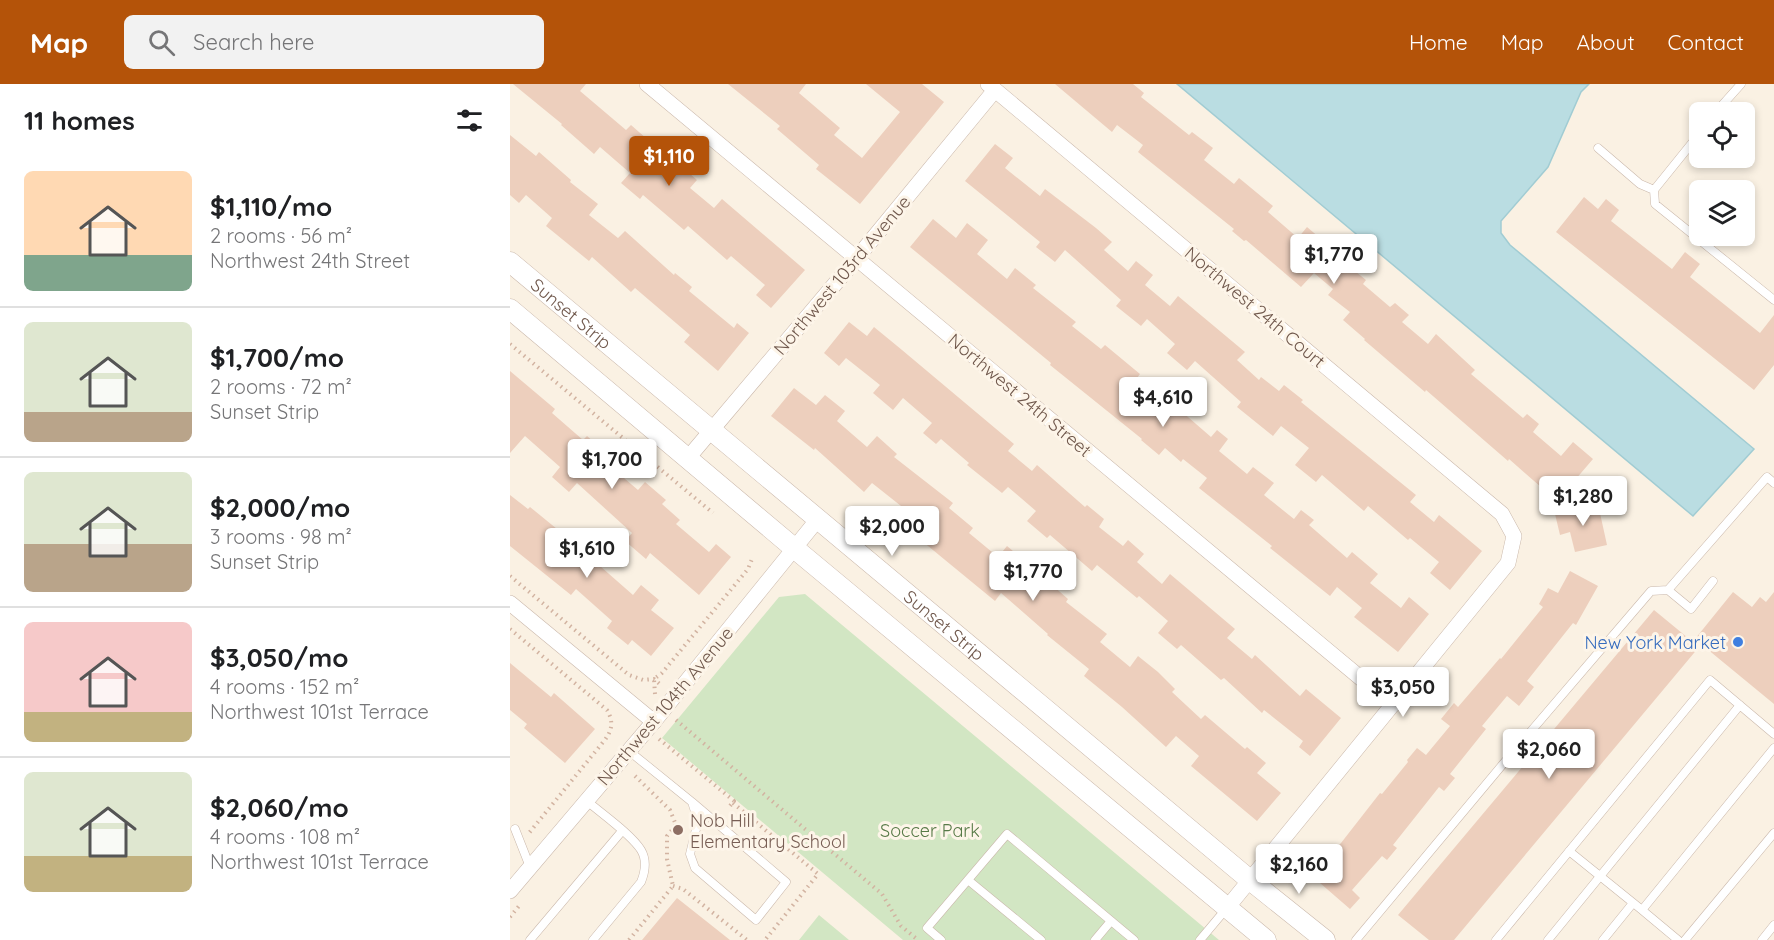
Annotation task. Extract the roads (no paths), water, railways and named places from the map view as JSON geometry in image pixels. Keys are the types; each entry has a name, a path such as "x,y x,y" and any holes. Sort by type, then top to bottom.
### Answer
{"street":[{"name":"Northwest 24th Street","path":"647,84 1393,705"},
{"name":"Northwest 103rd Avenue","path":"688,458 856,259 991,87"},
{"name":"Northwest 24th Court","path":"991,87 1502,514 1514,536 1508,563 1393,705"},
{"name":"Sunset Strip","path":"510,262 1250,880 1325,940"},
{"name":"Sunset Strip","path":"510,309 1266,940"},
{"name":"Northwest 104th Avenue","path":"510,891 586,801 635,755 659,727 818,519"},
{"path":"510,603 659,727"},
{"path":"1227,908 1393,705"}],"lane":[{"path":"1725,102 1741,84"},
{"path":"1689,146 1654,189 1655,204 1774,300"},
{"path":"1598,148 1640,184 1654,189"},
{"path":"1668,590 1767,477 1774,483"},
{"path":"1356,940 1651,591 1668,590 1691,609 1713,581"},
{"path":"1496,940 1710,680 1774,734"},
{"path":"1548,940 1740,705"},
{"path":"1642,910 1774,748"},
{"path":"635,755 692,802 786,882 756,920 695,868 690,854 698,821 692,802"},
{"path":"586,801 642,851 644,873 641,882 593,940"},
{"path":"515,829 530,867"},
{"path":"530,940 622,831"},
{"path":"1686,940 1774,833"},
{"path":"942,940 927,928 1007,834 1134,940"},
{"path":"1569,851 1675,939"},
{"path":"968,880 1041,940"},
{"path":"1603,940 1634,903"},
{"path":"1200,940 1227,908"},
{"path":"1095,940 1111,921"},
{"path":"1762,940 1774,925"}],"water":[{"path":"1177,84 1589,84 1581,92 1548,167 1501,221 1501,233 1510,245 1754,449 1693,516"}],"place":[{"name":"New York Market","path":"1738,642"},
{"name":"Nob Hill Elementary School","path":"678,830"}],"park label":[{"name":"Soccer Park","path":"930,830"}]}
